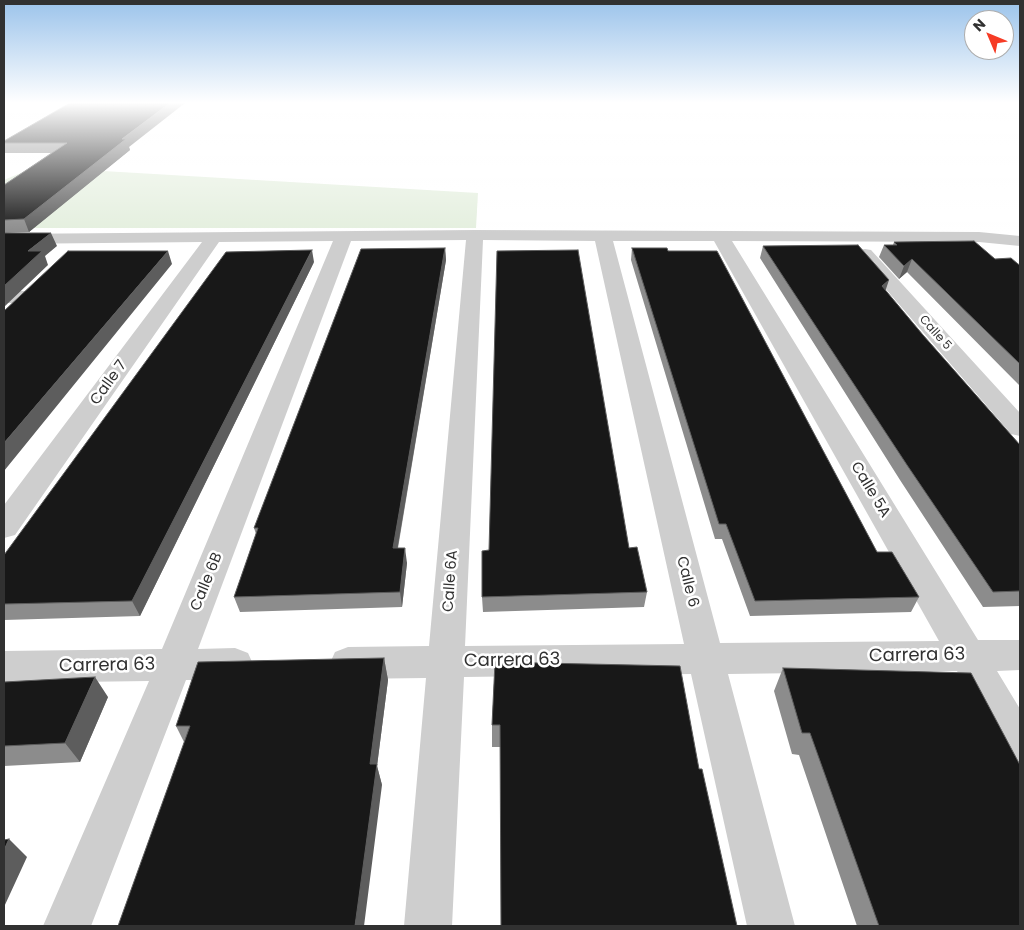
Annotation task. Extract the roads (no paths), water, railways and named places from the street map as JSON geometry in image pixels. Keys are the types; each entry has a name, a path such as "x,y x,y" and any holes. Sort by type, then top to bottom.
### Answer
{"street":[{"path":"4,239 213,239 475,235 980,237 1020,241"},
{"name":"Calle 6A","path":"428,926 475,235"},
{"name":"Calle 6B","path":"67,926 174,665 344,236"},
{"name":"Calle 5A","path":"720,236 1020,745"},
{"name":"Calle 6","path":"603,237 771,926"},
{"name":"Calle 5","path":"849,237 1020,428"},
{"path":"980,237 1000,254"},
{"path":"68,259 88,239"},
{"name":"Calle 7","path":"4,527 213,239"},
{"path":"7,306 35,291"},
{"name":"Carrera 63","path":"320,663 1020,655"},
{"name":"Carrera 63","path":"4,667 271,664"}]}
